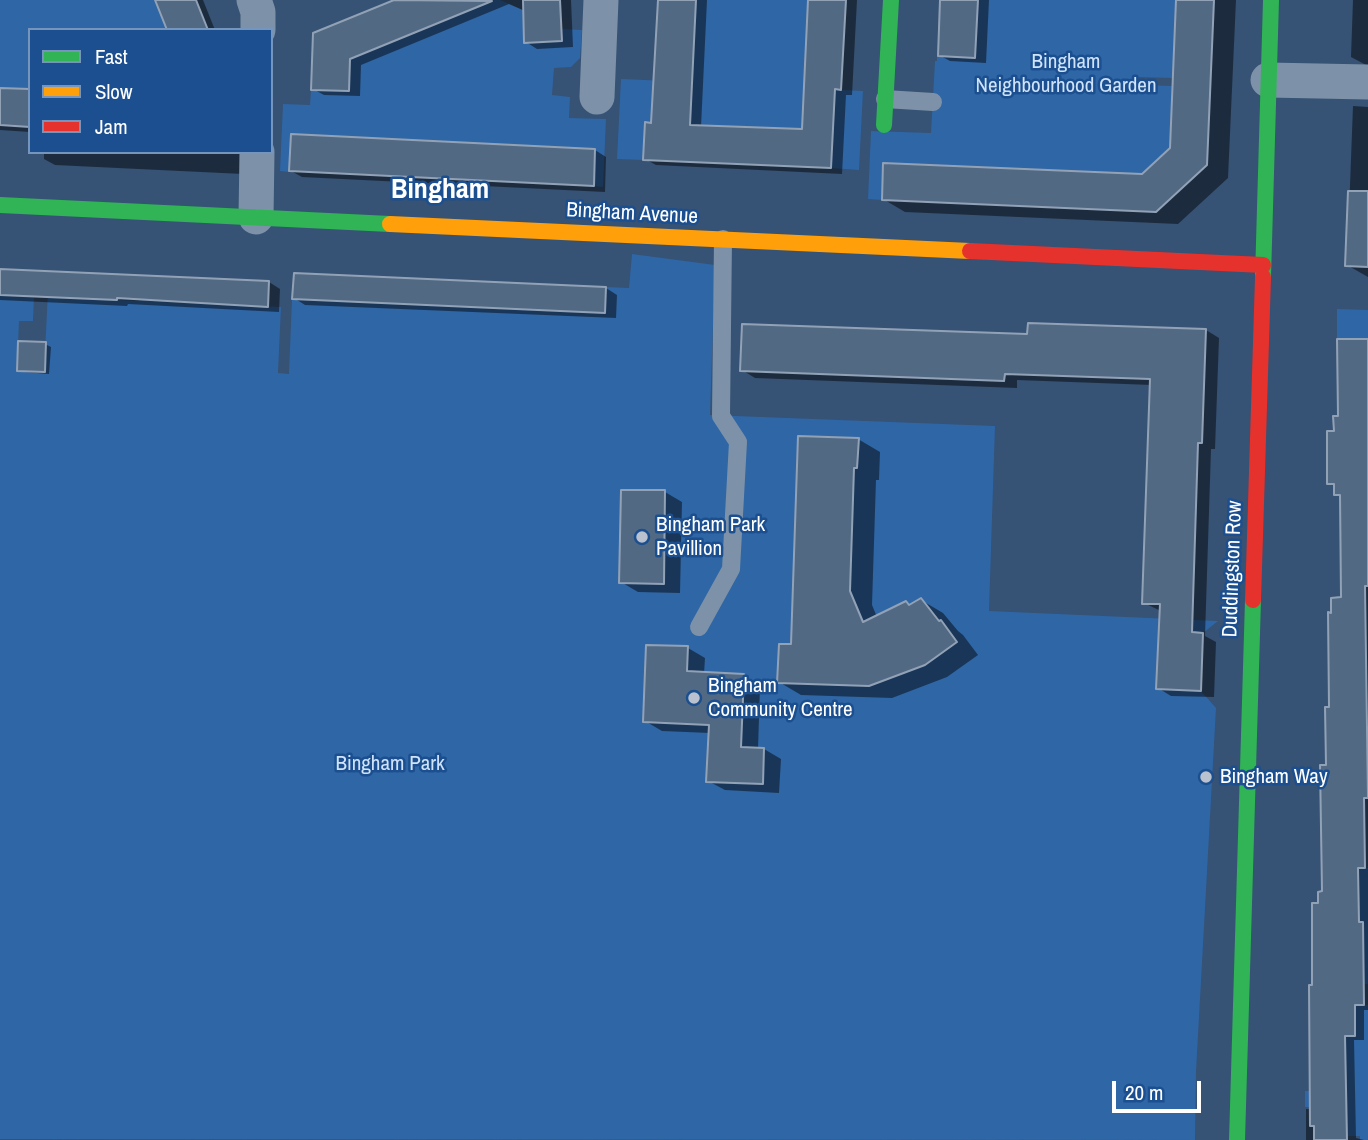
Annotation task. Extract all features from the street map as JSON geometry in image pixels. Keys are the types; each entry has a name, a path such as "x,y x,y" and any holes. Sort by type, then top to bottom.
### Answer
{"street":[{"path":"597,97 601,0"},
{"path":"884,125 891,0"},
{"name":"Duddingston Row","path":"1237,1140 1271,0"},
{"path":"1268,80 1368,82"},
{"path":"257,154 257,217"},
{"name":"Bingham Avenue","path":"0,205 1263,265"}],"lane":[{"path":"885,99 933,102"},
{"path":"699,627 731,569 738,442 722,416 723,239"}],"green space":[{"path":"0,0 155,0 166,28 28,28 28,89 0,88"},
{"path":"494,0 523,10 525,43 562,41 562,29 582,30 580,58 571,67 554,68 552,95 570,97 569,118 606,119 603,187 594,186 595,149 291,134 289,172 280,171 283,104 310,105 311,90 350,59"},
{"path":"696,0 808,0 804,88 863,91 859,170 831,168 833,131 645,122 643,160 617,159 621,79 692,82"},
{"name":"Bingham Neighbourhood Garden","path":"978,0 1176,0 1173,78 1136,77 1141,85 1172,86 1170,148 1141,174 1056,170 1054,208 1040,207 1041,170 884,163 882,200 868,199 871,131 931,133 935,61 937,56 975,57"},
{"name":"Bingham Park","path":"632,254 715,265 710,415 995,426 989,611 1218,621 1203,633 1159,631 1156,689 1201,691 1216,708 1196,1072 1195,1140 0,1139 0,295 34,297 33,321 19,321 17,371 44,372 49,271 63,271 63,298 139,301 141,275 166,276 165,302 281,307 278,373 289,374 292,299 476,307 478,281 501,282 605,312 606,287 629,288"},
{"path":"1337,309 1368,310 1368,339 1337,339"},
{"path":"1354,868 1368,868 1368,984 1351,985 1364,941 1363,923 1322,891 1322,882 1354,882"},
{"path":"1355,1005 1368,1005 1368,1140 1360,1140 1360,1136 1347,1136 1346,1107 1305,1107 1305,1091 1310,1091 1310,1048"}],"building":[{"path":"155,0 196,0 207,28 166,28"},
{"path":"394,0 492,1 350,59 349,91 311,90 313,33"},
{"path":"523,0 560,0 562,41 524,43"},
{"path":"658,0 696,0 690,125 802,129 808,0 846,0 841,90 835,89 831,168 643,160 645,122 651,123"},
{"path":"940,0 978,0 975,58 938,56"},
{"path":"1176,0 1214,0 1207,165 1156,212 882,200 883,163 1142,174 1170,148"},
{"path":"0,88 28,89 28,127 0,125"},
{"path":"291,134 595,149 594,186 289,171"},
{"path":"1348,191 1368,191 1368,267 1345,266"},
{"path":"0,269 269,281 268,307 117,298 0,295"},
{"path":"294,273 606,287 605,313 292,299"},
{"path":"1028,323 1206,329 1202,443 1198,443 1192,632 1203,633 1201,691 1156,689 1160,604 1142,604 1150,379 1005,374 1004,381 740,371 742,324 1027,334"},
{"path":"1337,339 1368,339 1368,586 1365,586 1368,798 1364,798 1365,868 1358,868 1359,922 1363,922 1364,1005 1355,1005 1355,1036 1345,1036 1347,1140 1314,1140 1314,1126 1310,1126 1309,985 1312,985 1312,903 1318,903 1318,892 1322,891 1320,765 1326,765 1325,707 1329,707 1328,612 1331,613 1331,598 1341,597 1340,495 1334,495 1334,484 1327,484 1327,431 1334,431 1333,416 1338,416"},
{"path":"18,341 46,342 45,372 17,371"},
{"path":"798,436 859,438 857,468 854,468 850,591 863,622 906,601 909,605 921,598 957,642 925,665 869,686 777,683 779,644 791,644"},
{"name":"Bingham Park Pavillion","path":"621,490 665,490 664,584 619,583"},
{"name":"Bingham Community Centre","path":"646,645 688,646 687,671 744,674 741,747 764,748 763,784 706,782 709,725 643,722"}],"traffic: fast":[{"path":"884,125 891,0"},
{"path":"1263,277 1271,0"},
{"path":"0,205 390,224"},
{"path":"1237,1140 1253,600"}],"traffic: slow":[{"path":"390,224 970,251"}],"traffic: jam":[{"path":"970,251 1263,265"},
{"path":"1253,600 1263,277"}],"place":[{"name":"Bingham Park Pavillion","path":"642,537"},
{"name":"Bingham Community Centre","path":"694,698"},
{"name":"Bingham Way","path":"1206,777"}],"district":[{"name":"Bingham","path":"440,190"}]}
